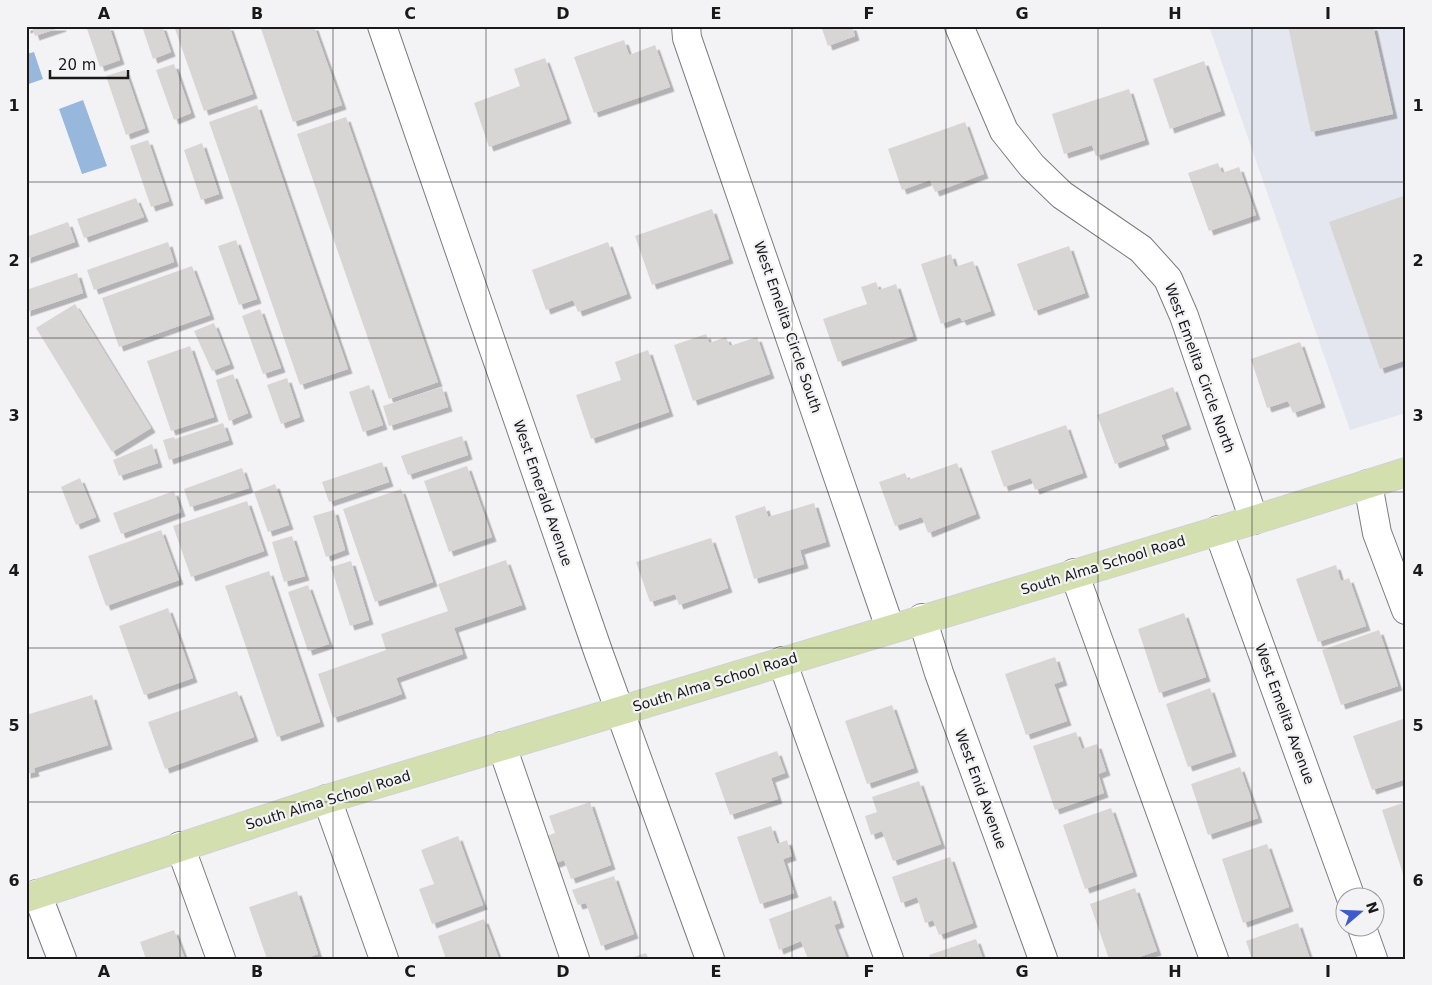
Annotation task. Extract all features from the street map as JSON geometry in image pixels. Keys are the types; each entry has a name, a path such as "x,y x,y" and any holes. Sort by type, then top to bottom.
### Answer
{"main road":[{"name":"South Alma School Road","path":"32,896 327,799 922,618 1254,520 1406,472"}],"street":[{"name":"West Emerald Avenue","path":"382,26 619,711 710,959"},
{"name":"West Emelita Circle South","path":"686,26 687,38 890,628"},
{"name":"West Emelita Circle North","path":"959,26 1004,130 1032,166 1062,195 1141,249 1168,279 1184,316 1254,520"},
{"path":"1368,484 1377,533 1406,610"},
{"name":"West Emelita Avenue","path":"1218,530 1347,888"},
{"path":"1074,573 1214,959"},
{"name":"West Enid Avenue","path":"922,618 939,673 1044,959"},
{"path":"782,661 889,959"},
{"path":"502,746 574,959"},
{"path":"327,799 384,959"},
{"path":"180,846 221,959"},
{"path":"32,896 62,959"},
{"path":"1366,938 1373,959"}],"shaded area":[{"path":"1209,26 1406,26 1406,413 1350,430"}],"water":[{"path":"34,52 43,79 26,85 26,54"},
{"path":"83,100 107,166 82,174 59,109"}],"building":[{"path":"26,26 62,27 35,36 32,27 26,29"},
{"path":"86,26 109,26 120,60 100,67"},
{"path":"142,26 162,26 171,52 153,59"},
{"path":"174,26 229,26 253,94 204,111"},
{"path":"260,26 314,26 342,105 293,122"},
{"path":"821,26 852,26 855,36 828,46"},
{"path":"1288,26 1373,26 1393,114 1311,132"},
{"path":"624,40 629,55 655,45 670,87 594,113 574,57"},
{"path":"545,58 567,119 489,147 474,103 520,86 514,69"},
{"path":"1204,61 1221,111 1170,129 1153,79"},
{"path":"174,64 191,113 174,120 156,70"},
{"path":"125,70 145,128 126,135 106,76"},
{"path":"1129,89 1145,140 1096,156 1092,145 1064,154 1052,114"},
{"path":"257,105 348,369 300,385 209,122"},
{"path":"346,117 438,382 389,399 297,134"},
{"path":"965,122 984,174 935,192 930,180 902,190 888,149"},
{"path":"148,140 169,201 151,207 130,146"},
{"path":"202,143 219,194 201,200 184,150"},
{"path":"1218,163 1222,173 1239,167 1256,215 1209,231 1188,173"},
{"path":"1406,195 1406,360 1380,369 1329,222"},
{"path":"136,198 144,217 84,238 77,219"},
{"path":"712,209 729,259 652,285 635,236"},
{"path":"68,222 75,242 26,259 26,237"},
{"path":"236,240 257,299 239,305 218,246"},
{"path":"168,242 174,262 94,290 87,270"},
{"path":"608,242 627,294 578,312 573,300 546,310 532,270"},
{"path":"1069,246 1085,293 1034,311 1017,264"},
{"path":"951,254 955,267 973,261 991,311 962,321 960,317 941,324 921,264"},
{"path":"192,266 210,315 119,347 102,298"},
{"path":"77,273 83,293 26,312 26,290"},
{"path":"876,282 879,290 896,284 913,336 838,362 823,319 867,304 861,287"},
{"path":"75,304 151,428 112,452 36,328"},
{"path":"260,309 281,368 263,374 242,316"},
{"path":"214,323 230,364 212,371 194,331"},
{"path":"706,334 709,343 726,337 730,346 757,337 770,374 693,401 674,345"},
{"path":"1300,342 1321,403 1293,413 1288,401 1267,408 1251,359"},
{"path":"190,346 214,417 171,431 147,361"},
{"path":"648,350 669,412 591,439 576,395 621,380 615,362"},
{"path":"233,374 248,413 229,421 216,380"},
{"path":"287,378 300,417 281,424 267,385"},
{"path":"369,385 383,425 363,432 349,392"},
{"path":"442,387 448,407 389,426 383,406"},
{"path":"1173,387 1187,425 1161,435 1165,445 1115,464 1097,415"},
{"path":"223,423 229,440 169,460 163,440 174,437 175,439"},
{"path":"1066,425 1083,473 1035,490 1031,478 1004,487 991,451"},
{"path":"462,436 468,455 408,475 401,456"},
{"path":"152,444 158,463 119,476 113,460"},
{"path":"382,462 389,482 329,502 322,482"},
{"path":"957,463 976,514 928,533 922,517 895,526 879,482 905,473 908,480"},
{"path":"467,466 492,537 449,552 424,481"},
{"path":"242,468 249,488 190,507 184,489"},
{"path":"80,478 96,517 76,525 61,487"},
{"path":"275,484 289,525 268,532 254,492"},
{"path":"401,489 433,582 375,602 343,509"},
{"path":"174,491 181,512 121,534 113,513"},
{"path":"247,501 264,551 191,577 173,526"},
{"path":"814,503 826,542 800,550 804,564 754,579 735,516 765,506 768,517"},
{"path":"334,510 345,550 326,557 313,516"},
{"path":"161,530 179,580 106,606 88,556"},
{"path":"292,536 305,576 284,582 272,542"},
{"path":"711,538 728,588 679,605 675,594 650,602 636,562"},
{"path":"506,560 522,605 454,628 463,654 396,678 402,694 333,718 318,674 386,650 381,634 448,611 438,584"},
{"path":"351,561 369,620 350,626 331,567"},
{"path":"1336,565 1341,581 1349,578 1366,626 1318,642 1296,579"},
{"path":"269,571 320,722 277,737 225,586"},
{"path":"308,585 329,644 308,651 288,592"},
{"path":"168,608 193,678 144,695 119,626"},
{"path":"1184,613 1206,677 1159,693 1138,629"},
{"path":"1379,630 1398,686 1341,705 1322,650"},
{"path":"1055,657 1063,681 1054,684 1067,721 1026,735 1005,674"},
{"path":"1210,688 1232,752 1188,767 1166,704"},
{"path":"237,691 254,737 165,769 148,722"},
{"path":"92,695 108,745 34,768 35,772 26,774 26,715"},
{"path":"892,705 914,768 867,784 845,721"},
{"path":"1406,718 1406,779 1372,790 1353,736"},
{"path":"1076,732 1082,749 1097,744 1106,771 1098,774 1104,793 1055,810 1033,746"},
{"path":"777,751 785,773 771,778 778,799 730,815 715,773"},
{"path":"1240,767 1258,818 1208,835 1191,784"},
{"path":"919,781 941,844 893,861 882,831 871,835 865,816 877,812 872,797"},
{"path":"590,802 611,865 571,879 564,860 548,866 539,839 555,833 549,816"},
{"path":"1406,802 1406,873 1403,874 1382,810"},
{"path":"1111,808 1133,872 1085,889 1063,825"},
{"path":"771,826 777,844 787,840 792,856 783,859 794,893 760,904 737,837"},
{"path":"458,836 483,905 432,924 419,889 434,884 421,850"},
{"path":"1267,844 1289,907 1243,923 1222,859"},
{"path":"950,857 973,923 939,935 933,920 925,923 917,897 901,903 892,877"},
{"path":"614,876 634,934 601,946 586,903 578,905 572,890"},
{"path":"1135,888 1157,951 1133,959 1109,959 1090,904"},
{"path":"297,891 318,954 304,959 267,959 249,907"},
{"path":"831,896 840,923 834,925 847,959 808,959 801,941 779,950 769,919"},
{"path":"484,919 499,959 446,959 438,936"},
{"path":"1298,923 1310,959 1252,959 1246,941"},
{"path":"174,930 185,959 146,959 140,942"},
{"path":"976,939 983,959 931,959 929,955"},
{"path":"646,953 649,959 630,959 630,958"}]}
